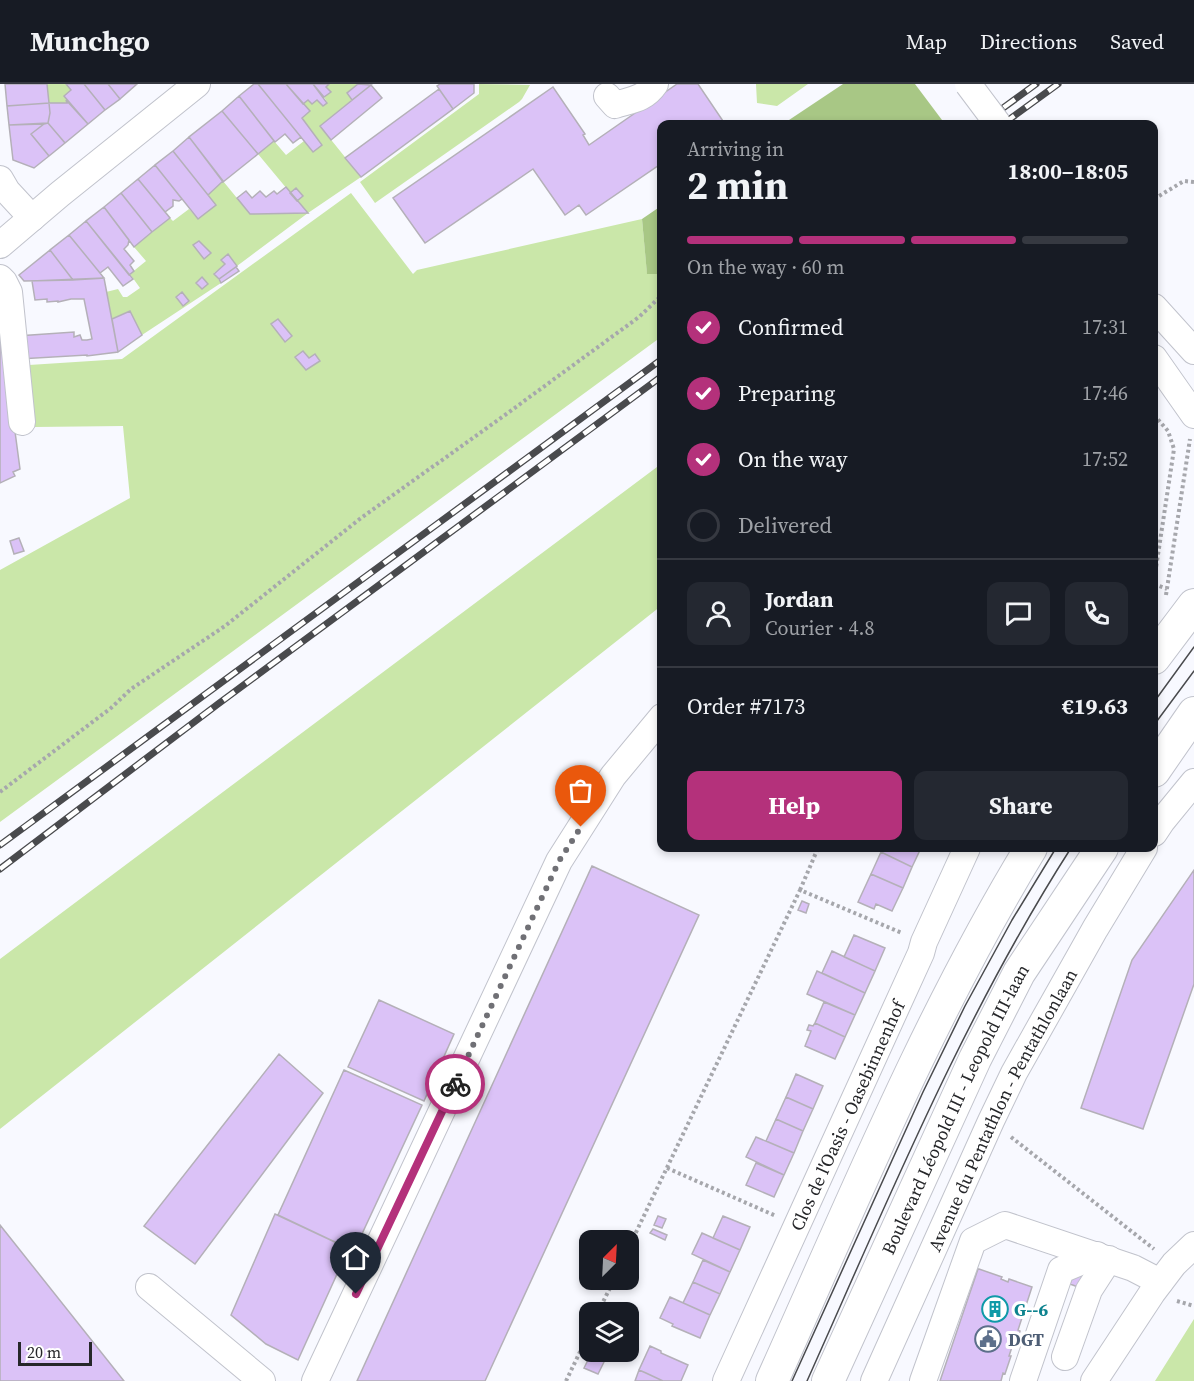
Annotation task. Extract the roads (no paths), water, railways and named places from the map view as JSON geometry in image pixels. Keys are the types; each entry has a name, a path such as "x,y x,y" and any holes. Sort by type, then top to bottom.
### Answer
{"main road":[{"path":"1158,649 1180,601"},
{"path":"1158,765 1194,713"},
{"path":"772,1381 930,1032 999,900 1029,852"},
{"name":"Boulevard Léopold III - Leopold III-laan","path":"828,1381 994,1021 1019,973 1099,852"}],"street":[{"path":"0,245 197,84"},
{"path":"607,96 615,105 636,100 644,97 655,84"},
{"path":"968,84 995,120"},
{"path":"0,178 8,191 32,218"},
{"path":"0,278 9,292 22,422"},
{"path":"1158,311 1194,351"},
{"path":"1193,425 1158,373 1194,357"},
{"path":"315,1381 559,861 612,777 657,723"},
{"path":"1158,826 1194,782"},
{"name":"Clos de l'Oasis - Oasebinnenhof","path":"726,1381 965,852"},
{"name":"Avenue du Pentathlon - Pentathlonlaan","path":"874,1381 1014,1073 1089,939 1142,852"},
{"path":"923,1381 973,1241 1005,1224 1133,1268 1167,1273"},
{"path":"1094,1381 1167,1273 1194,1245"},
{"path":"1065,1357 1103,1257"},
{"path":"1023,1381 1061,1270 1103,1257"},
{"path":"149,1287 262,1381"}],"tram line":[{"path":"1158,696 1194,647"},
{"path":"1158,720 1194,671"},
{"path":"792,1381 923,1092 965,1006 1012,920 1054,852"},
{"path":"807,1381 929,1109 962,1042 1032,911 1069,852"}],"railway":[{"path":"986,120 1036,84"},
{"path":"1008,120 1058,84"},
{"path":"0,845 657,363"},
{"path":"0,869 218,704 657,380"}],"place":[{"name":"G--6","path":"995,1309"},
{"name":"DGT","path":"988,1339"}]}
